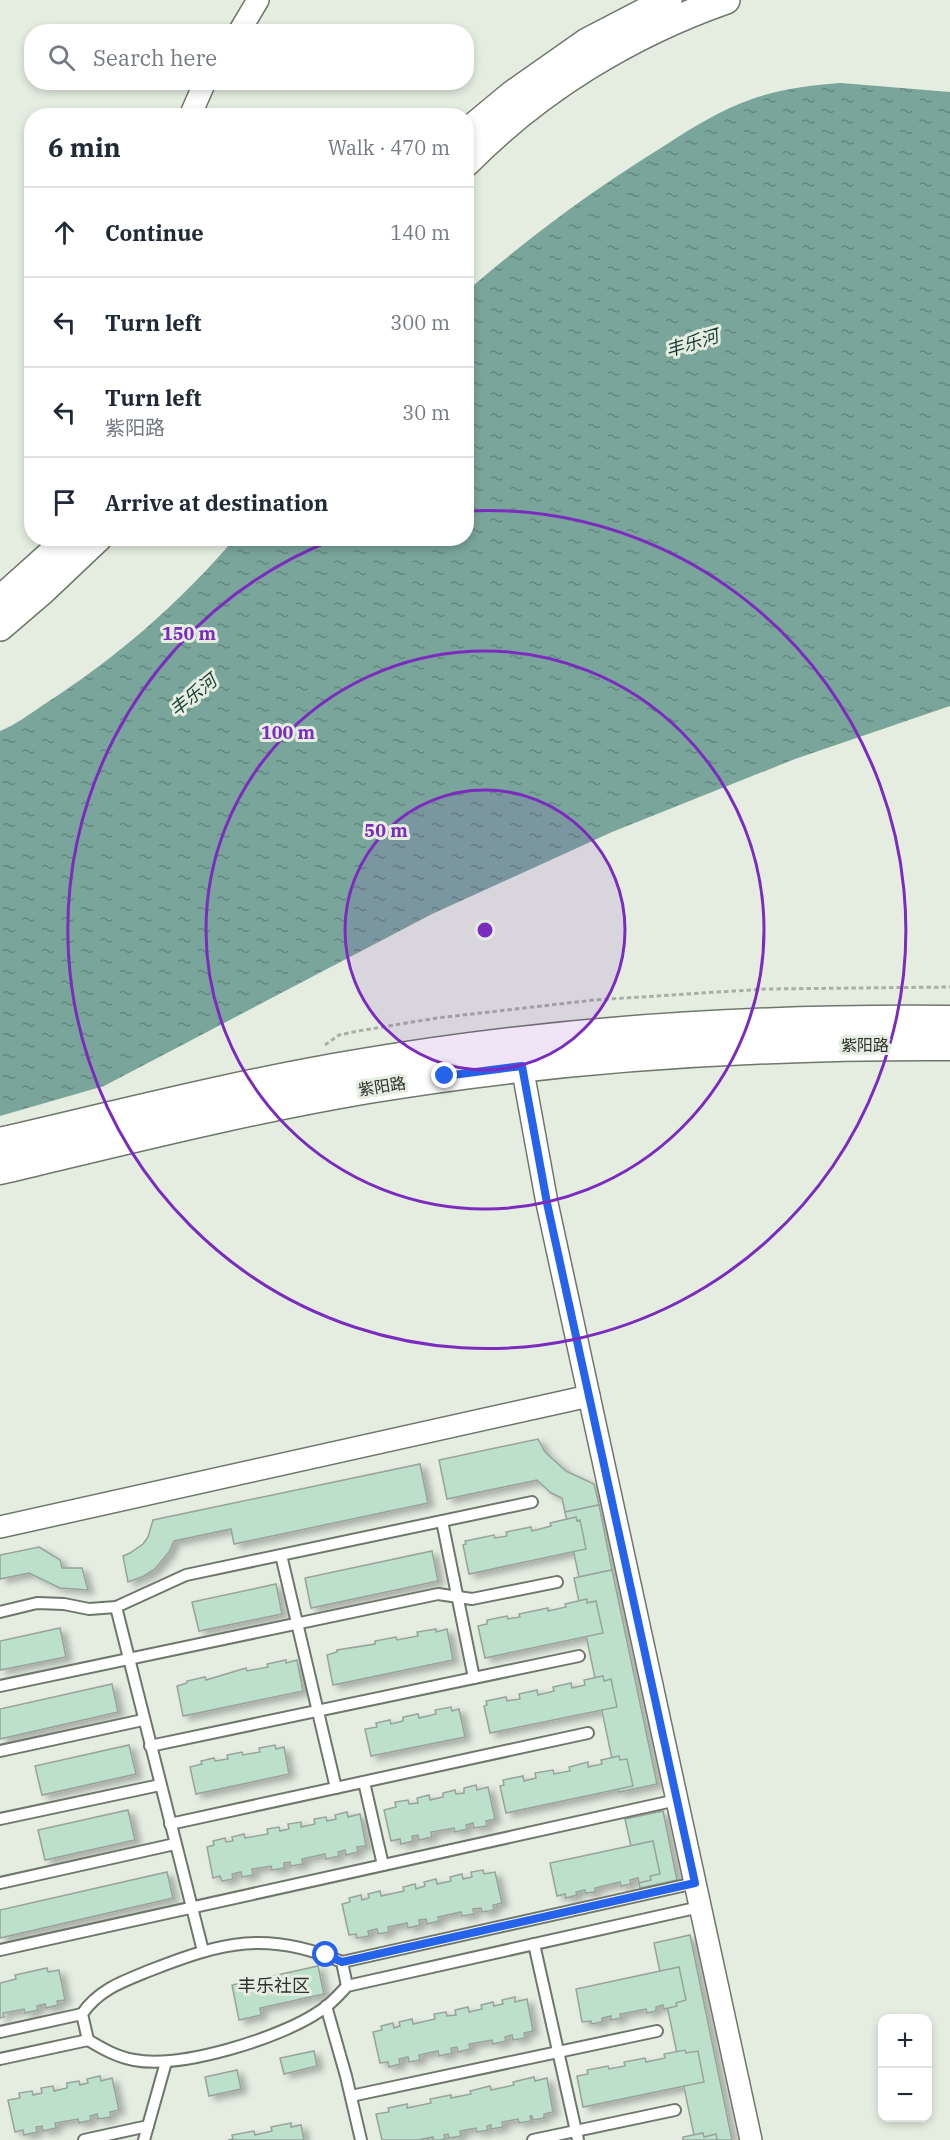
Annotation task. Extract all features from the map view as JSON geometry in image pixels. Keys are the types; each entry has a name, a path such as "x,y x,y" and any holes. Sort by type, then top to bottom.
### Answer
{"main road":[{"name":"紫阳路","path":"0,1143 286,1078 497,1044 597,1033 767,1022 950,1021"},
{"name":"紫阳路","path":"0,1169 291,1102 522,1066 757,1048 950,1045"}],"street":[{"path":"244,24 258,0"},
{"path":"474,126 513,94 587,42 668,0"},
{"path":"474,155 525,110 598,60 668,23 726,0"},
{"path":"194,108 201,90"},
{"path":"0,600 60,546"},
{"path":"0,627 90,546"},
{"path":"522,1066 547,1203 751,2140"},
{"path":"0,1527 589,1396"}],"lane":[{"path":"0,1612 37,1603 64,1604 89,1609 116,1607 186,1575 532,1502"},
{"path":"442,1521 474,1678"},
{"path":"280,1555 336,1788"},
{"path":"0,1686 438,1594 472,1599 557,1582"},
{"path":"116,1607 203,1951"},
{"path":"150,1746 579,1656"},
{"path":"0,1751 143,1720"},
{"path":"170,1824 588,1733"},
{"path":"364,1782 383,1865"},
{"path":"0,1819 160,1785"},
{"path":"0,1950 677,1800"},
{"path":"0,1883 175,1844"},
{"path":"0,2032 82,2014 95,1997 104,1990 203,1951 246,1943 268,1943 308,1949 342,1962 695,1883"},
{"path":"0,2059 88,2040 120,2057 151,2062 166,2062 217,2052 251,2042 296,2024 326,2006 347,1986 700,1907"},
{"path":"534,1944 577,2135"},
{"path":"342,1962 347,1986"},
{"path":"326,2006 361,2140"},
{"path":"82,2014 88,2040"},
{"path":"351,2096 657,2031"},
{"path":"144,2140 166,2062"},
{"path":"532,2140 577,2135 675,2110"},
{"path":"84,2140 148,2126"}],"water":[{"name":"丰乐河","path":"841,83 950,92 950,706 795,759 612,832 432,914 104,1086 0,1116 0,731 69,688 120,650 169,608 228,546 474,546 474,285 587,197 638,162 707,120 740,103 774,93"}],"building":[{"path":"538,1439 545,1452 566,1471 594,1484 599,1505 565,1512 562,1498 551,1493 537,1480 447,1499 439,1460"},
{"path":"420,1464 428,1503 234,1544 231,1529 174,1541 169,1552 155,1569 128,1582 123,1556 143,1544 148,1537 153,1520"},
{"path":"599,1505 612,1570 579,1577 565,1512"},
{"path":"576,1517 577,1521 580,1520 586,1549 469,1574 463,1545 466,1544 465,1541 494,1535 495,1538 507,1536 506,1532 531,1527 532,1531 551,1526 550,1523"},
{"path":"39,1547 60,1560 62,1568 82,1568 88,1590 60,1588 29,1573 0,1579 0,1555"},
{"path":"432,1551 438,1581 311,1608 305,1578"},
{"path":"612,1570 657,1784 619,1792 574,1578"},
{"path":"276,1584 282,1614 199,1631 192,1602"},
{"path":"587,1599 587,1603 596,1601 603,1633 485,1658 478,1626 487,1624 487,1620 507,1616 508,1619 520,1617 519,1614 548,1608 548,1611"},
{"path":"60,1628 66,1657 0,1670 0,1641"},
{"path":"436,1629 436,1632 447,1629 453,1660 333,1685 327,1655 337,1650 375,1644 375,1641 418,1636 417,1632"},
{"path":"286,1660 286,1663 297,1660 303,1691 183,1716 177,1686 187,1681 205,1677 206,1680 246,1668 247,1671 268,1667 267,1664"},
{"path":"603,1676 604,1681 611,1679 617,1707 490,1733 484,1706 487,1705 486,1701 506,1697 507,1701 520,1699 519,1694 537,1690 538,1695 554,1691 553,1687 571,1683 572,1688 585,1685 584,1680"},
{"path":"112,1684 118,1712 0,1739 0,1709"},
{"path":"451,1707 452,1711 459,1709 465,1737 371,1756 365,1729 377,1727 376,1723 390,1720 391,1724 403,1721 403,1717 418,1714 419,1718 436,1714 435,1710"},
{"path":"129,1745 136,1774 42,1795 35,1766"},
{"path":"275,1745 276,1749 284,1747 289,1774 196,1794 190,1767 202,1764 201,1761 214,1758 215,1761 228,1759 227,1755 260,1752 259,1748"},
{"path":"619,1756 620,1760 627,1759 633,1786 506,1813 500,1786 504,1785 503,1780 523,1776 524,1781 536,1778 535,1773 553,1770 554,1774 570,1771 569,1767 588,1762 588,1767 602,1764 601,1760"},
{"path":"476,1785 477,1790 488,1787 495,1819 486,1821 487,1826 474,1828 473,1823 466,1825 467,1829 455,1832 454,1828 431,1832 432,1837 419,1840 418,1835 412,1836 413,1841 401,1844 400,1839 391,1841 384,1810 396,1807 395,1802 408,1800 409,1804 418,1803 417,1798 429,1795 430,1800 443,1797 443,1793 455,1790 456,1794 464,1793 464,1788"},
{"path":"128,1810 135,1840 45,1860 38,1830"},
{"path":"663,1811 677,1880 640,1888 625,1819"},
{"path":"347,1812 348,1817 360,1814 366,1846 357,1847 358,1852 346,1855 345,1850 338,1852 339,1856 326,1859 325,1854 302,1859 303,1864 291,1866 290,1862 284,1863 284,1868 272,1870 271,1866 252,1869 253,1875 242,1877 241,1872 232,1874 233,1879 222,1881 220,1876 213,1878 207,1847 214,1845 213,1841 225,1838 226,1842 233,1841 232,1837 244,1834 245,1838 268,1834 267,1829 279,1827 280,1831 289,1829 288,1824 301,1822 301,1827 315,1824 314,1819 326,1817 327,1821 336,1819 335,1815"},
{"path":"653,1841 660,1874 650,1876 651,1880 639,1883 638,1878 630,1880 631,1884 621,1886 620,1882 595,1888 595,1892 586,1893 585,1890 566,1898 565,1894 557,1896 550,1863"},
{"path":"483,1870 484,1874 495,1872 502,1903 493,1905 494,1910 482,1912 481,1908 473,1909 474,1914 462,1916 461,1912 438,1917 439,1921 427,1924 426,1919 419,1920 420,1925 408,1928 407,1923 388,1927 389,1932 378,1934 377,1929 368,1931 369,1936 357,1938 356,1934 349,1935 342,1904 350,1902 349,1898 361,1895 362,1900 369,1898 368,1894 380,1891 381,1896 404,1891 403,1887 415,1884 416,1889 425,1886 424,1882 436,1879 437,1884 451,1881 450,1877 462,1874 463,1879 472,1877 471,1872"},
{"path":"167,1872 173,1898 0,1938 0,1910"},
{"path":"690,1935 732,2140 695,2140 654,1943"},
{"path":"318,1966 324,1994 260,2008 261,2015 239,2020 232,1985"},
{"path":"679,1967 686,2000 676,2003 677,2006 664,2009 663,2005 656,2007 656,2011 647,2013 646,2009 620,2014 621,2018 611,2020 611,2016 602,2018 602,2022 592,2024 591,2021 582,2022 576,1989"},
{"path":"47,1968 48,1972 59,1970 65,2000 57,2001 58,2005 46,2008 45,2004 37,2006 38,2010 25,2013 24,2009 3,2013 4,2017 0,2018 0,1983 16,1979 15,1975"},
{"path":"515,1997 515,2002 527,1999 533,2031 524,2033 525,2038 513,2040 512,2035 505,2037 506,2041 493,2044 492,2040 469,2044 470,2049 458,2052 457,2047 451,2048 452,2053 439,2056 438,2051 419,2055 420,2060 409,2062 408,2057 399,2059 400,2064 389,2067 388,2062 380,2063 373,2032 382,2030 381,2026 393,2023 394,2028 400,2026 399,2022 412,2019 413,2024 435,2019 434,2014 446,2012 447,2016 456,2015 455,2010 468,2007 469,2012 482,2009 481,2005 493,2002 494,2006 503,2004 502,2000"},
{"path":"685,2050 686,2053 698,2051 704,2082 583,2107 577,2076 588,2074 587,2070 625,2066 624,2062 645,2058 646,2062 665,2058 664,2054"},
{"path":"314,2051 317,2066 284,2074 280,2058"},
{"path":"237,2070 241,2089 209,2096 205,2077"},
{"path":"100,2076 101,2081 112,2078 119,2110 110,2112 111,2117 98,2119 97,2114 90,2116 91,2120 79,2123 78,2119 55,2123 56,2128 43,2131 42,2126 36,2127 37,2132 24,2135 23,2130 15,2132 8,2100 20,2098 19,2093 32,2091 33,2095 42,2093 41,2088 53,2086 54,2091 67,2088 67,2083 79,2081 80,2085 88,2083 87,2079"},
{"path":"534,2077 535,2081 547,2078 553,2112 544,2114 544,2118 533,2120 530,2116 531,2121 519,2123 518,2119 502,2122 503,2127 491,2129 491,2125 487,2126 488,2130 477,2132 476,2128 460,2131 461,2136 449,2138 448,2134 444,2135 445,2139 440,2140 433,2140 433,2137 418,2140 382,2140 376,2114 389,2112 388,2108 407,2104 407,2108 431,2103 430,2099 471,2094 470,2091 490,2086 491,2090 514,2085 513,2082"},
{"path":"291,2123 291,2127 301,2125 304,2140 228,2140 233,2139 232,2135 254,2131 255,2135 272,2131 271,2127"},
{"path":"703,2133 704,2137 716,2134 717,2140 683,2140 683,2137"}],"district":[{"name":"丰乐社区","path":"274,1985"}],"route":[{"path":"326,1955 342,1962 695,1883 547,1203 522,1066 445,1076"}]}
